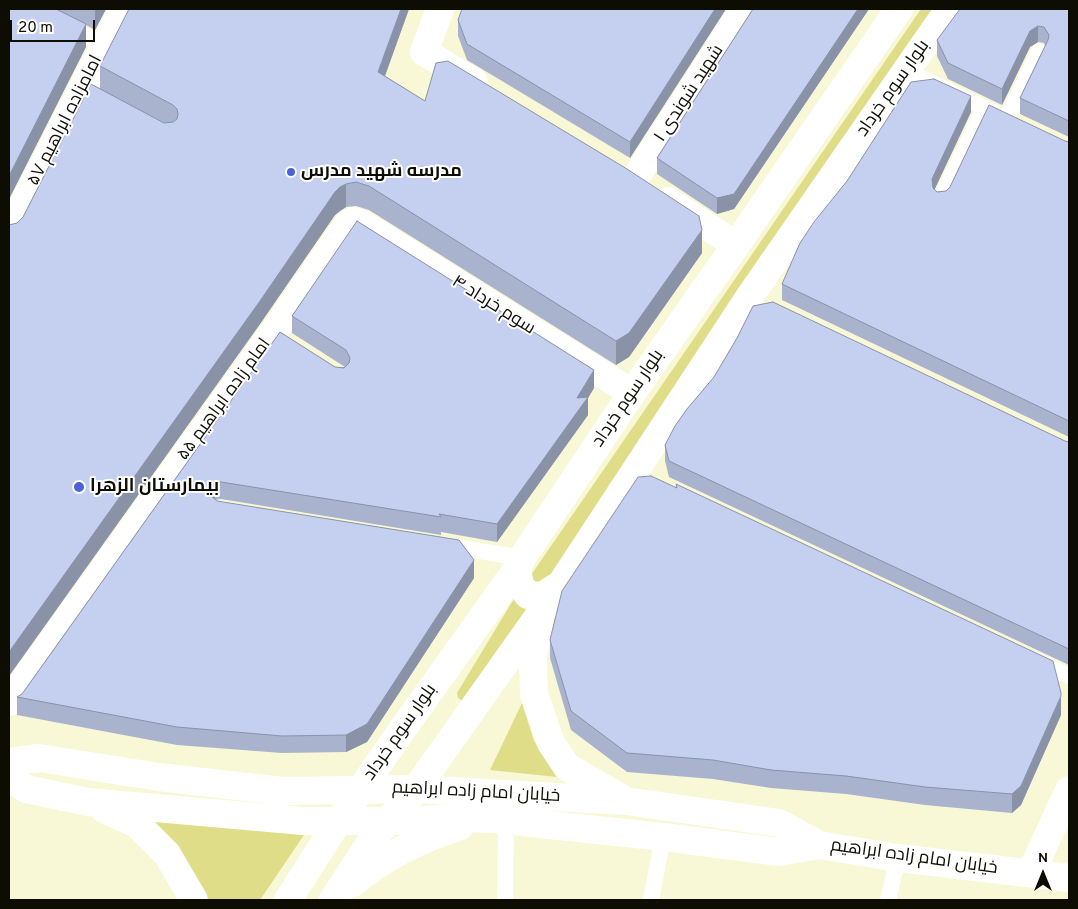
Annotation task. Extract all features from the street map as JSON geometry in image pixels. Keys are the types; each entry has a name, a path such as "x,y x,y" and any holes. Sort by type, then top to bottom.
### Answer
{"main road":[{"name":"امامزاده ابراهیم ۵۷","path":"9,233 90,96 105,46 123,9"},
{"path":"440,9 424,52 491,93"},
{"name":"شهید شوندی ۱","path":"736,245 626,174 744,9"},
{"name":"بلوار سوم خرداد","path":"288,900 361,790 519,564 632,393 899,9"},
{"name":"بلوار سوم خرداد","path":"334,898 374,838 416,789 561,584 644,476 949,9"},
{"name":"امام زاده ابراهیم ۵۵","path":"9,702 281,339 348,224 354,221"},
{"name":"سوم خرداد ۴","path":"354,221 361,223 632,393"},
{"path":"519,564 520,585 528,595 542,596 561,584"},
{"path":"541,614 533,657 534,694 551,743 567,767 626,801"},
{"name":"خیابان امام زاده ابراهیم","path":"9,762 39,758 159,777 282,791 416,789 626,801 779,823 819,845"},
{"name":"خیابان امام زاده ابراهیم","path":"9,777 26,789 88,802 303,821 388,821 468,818 500,820 779,852 819,845 898,858 1069,878"},
{"path":"1031,873 1069,790"},
{"path":"88,802 137,824 166,854 194,900"},
{"path":"334,898 375,866 402,850 432,836 463,825 500,820"}],"lane":[{"path":"33,9 105,46"},
{"path":"1007,118 1039,52"},
{"path":"907,71 1024,127"},
{"path":"941,200 984,108"},
{"path":"424,542 519,564"},
{"path":"1025,655 1069,676"},
{"path":"500,820 505,900"},
{"path":"651,900 663,838"},
{"path":"888,900 898,858"}],"shaded area":[{"path":"921,9 941,9 545,586 536,588 531,575"},
{"path":"515,597 529,606 463,701 458,698 457,693"},
{"path":"522,703 534,741 557,777 490,770"},
{"path":"144,818 304,835 260,900 201,900"}],"building":[{"path":"9,9 56,9 86,24 9,176"},
{"path":"129,9 401,9 378,72 425,101 436,63 448,61 627,169 699,216 702,230 629,333 616,341 369,186 356,182 340,187 9,652 9,225 17,223 23,217 91,84 164,123 173,122 177,119 177,109 173,105 100,66"},
{"path":"462,9 715,9 630,142 467,44 458,20"},
{"path":"753,9 858,9 734,194 717,198 657,158"},
{"path":"960,9 1069,9 1069,121 1020,98 1048,40 1049,35 1044,27 1038,26 1030,31 1002,89 948,63 937,40"},
{"path":"934,79 971,96 932,179 933,188 937,192 946,191 950,187 989,105 1069,142 1069,421 782,284 800,243 814,222 847,181 911,82"},
{"path":"357,221 594,370 577,398 588,397 497,524 439,514 441,517 221,482 215,482 211,486 209,490 210,495 217,501 459,540 474,560 367,724 346,735 282,736 177,727 17,697 22,694 280,332 335,367 344,368 349,363 350,358 346,350 292,316"},
{"path":"773,302 1069,442 1069,649 669,461 665,445 675,426 714,377 753,306"},
{"path":"651,476 677,488 676,484 1053,661 1061,696 1021,786 1012,794 925,787 846,776 771,770 713,760 627,753 571,711 550,640 562,591 638,477"}],"place":[{"name":"مدرسه شهید مدرس","path":"291,172"},
{"name":"بیمارستان الزهرا","path":"79,487"}]}
